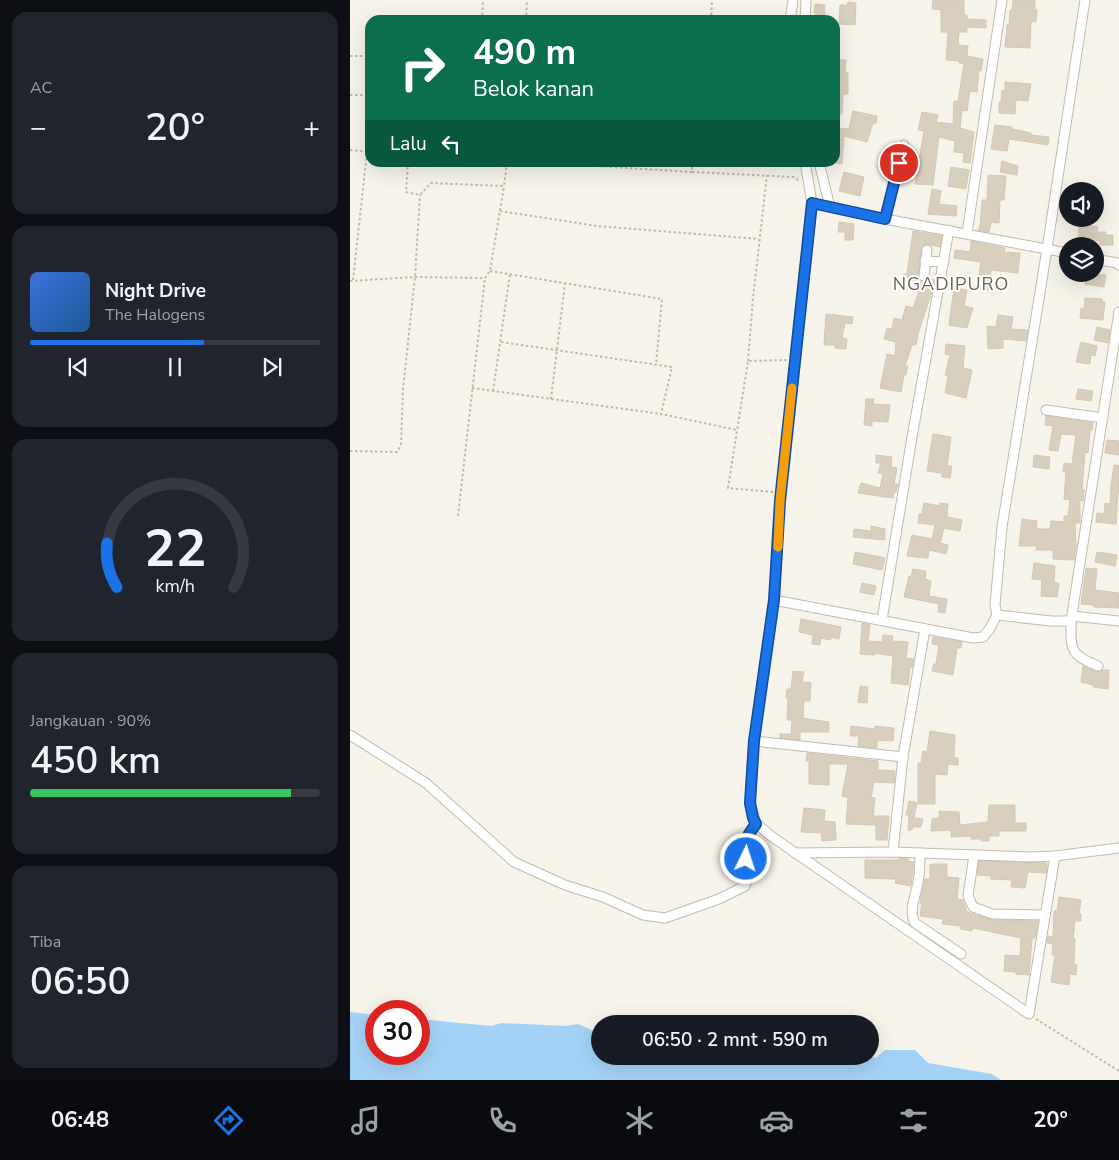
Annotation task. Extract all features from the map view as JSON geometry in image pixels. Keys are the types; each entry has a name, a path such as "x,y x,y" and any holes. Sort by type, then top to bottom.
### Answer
{"street":[{"path":"791,15 793,0"},
{"path":"805,15 806,0"},
{"path":"967,233 1002,0"},
{"path":"774,600 973,638 983,637 997,615 995,605 1002,527 1050,249 1085,0"},
{"path":"885,219 904,145"},
{"path":"806,167 812,203 781,492 774,600 754,741 750,803 753,818 756,824 795,853 1029,1014 1055,856"},
{"path":"820,167 830,207"},
{"path":"812,203 885,219 1059,251"},
{"path":"882,620 949,230"},
{"path":"924,276 927,250"},
{"path":"925,261 944,262"},
{"path":"1104,261 1117,263 1119,266"},
{"path":"1098,666 1082,660 1075,653 1071,645 1072,618 1119,312"},
{"path":"1046,410 1103,418"},
{"path":"997,615 1051,621 1072,618 1119,621"},
{"path":"893,852 903,757 925,629"},
{"path":"350,735 426,783 514,862 565,885 603,897 643,915 665,918 719,899 745,886 748,879 748,871 744,847 745,839 756,824"},
{"path":"754,741 903,757"},
{"path":"795,853 893,852 1030,857 1055,856 1119,848"},
{"path":"920,853 920,872 912,909 915,923 961,954"},
{"path":"974,855 968,896 973,907 992,914 1045,915"}],"path":[{"path":"482,15 483,0"},
{"path":"526,15 528,0"},
{"path":"711,15 712,0"},
{"path":"350,56 365,56"},
{"path":"350,95 365,95"},
{"path":"350,150 365,152"},
{"path":"367,167 352,280 415,277 485,278"},
{"path":"408,167 406,192 420,196"},
{"path":"458,516 485,278 490,271 506,167"},
{"path":"611,167 794,177 810,188"},
{"path":"692,167 692,172"},
{"path":"767,175 748,361 728,488 781,492"},
{"path":"350,451 397,452 401,444 403,389 415,277 420,196 431,183 504,186"},
{"path":"500,211 597,226 759,239"},
{"path":"490,271 662,299 656,365"},
{"path":"493,391 510,274"},
{"path":"551,399 565,284"},
{"path":"501,342 672,368 661,414"},
{"path":"748,361 795,360"},
{"path":"472,388 661,414 737,430"},
{"path":"1029,1014 1119,1071"}],"water":[{"path":"350,1012 365,1014 365,1065 430,1065 430,1020 491,1026 502,1023 566,1026 578,1024 591,1030 591,1065 879,1065 879,1055 885,1050 915,1050 928,1063 992,1074 1001,1080 350,1080"}],"building":[{"path":"933,0 964,0 964,15 967,15 967,19 986,20 986,28 967,27 967,32 959,32 958,45 968,46 967,56 983,59 981,71 979,70 977,92 970,91 967,111 962,110 960,128 974,132 970,163 963,162 964,153 954,152 955,141 939,137 933,185 915,184 924,131 918,130 922,112 938,115 936,122 953,124 954,101 958,101 964,64 959,63 960,61 946,60 948,32 941,32 941,10 932,9"},
{"path":"1013,0 1035,0 1035,10 1037,10 1036,22 1031,21 1030,48 1005,47 1007,25 1009,25"},
{"path":"848,2 856,3 855,25 840,24 840,5 847,5"},
{"path":"815,4 825,5 824,15 816,15 814,13"},
{"path":"840,60 846,60 845,73 848,73 848,94 843,94 842,114 840,114"},
{"path":"1005,82 1031,84 1028,101 1016,100 1015,114 999,113 999,102 1001,103 1002,90 1005,91"},
{"path":"853,111 877,116 876,123 873,123 867,142 844,136 842,164 840,164 840,128 849,129"},
{"path":"995,125 1012,127 1012,129 1031,133 1031,135 1049,137 1048,145 1009,139 1007,151 991,149"},
{"path":"1002,161 1018,166 1017,175 1000,172"},
{"path":"951,167 969,170 966,189 948,186"},
{"path":"844,172 864,177 860,196 839,191"},
{"path":"988,175 1006,176 1004,200 1000,200 999,223 991,222 989,232 978,230 982,200 987,200"},
{"path":"932,189 941,191 939,204 957,206 956,216 928,214"},
{"path":"839,222 854,224 853,240 845,240 845,232 838,232"},
{"path":"1079,227 1098,227 1097,232 1106,232 1106,235 1113,235 1113,245 1104,245 1104,237 1078,236"},
{"path":"913,231 942,236 940,247 927,244 922,246 921,249 918,278 923,282 929,279 934,280 916,345 912,345 905,366 908,366 906,375 904,375 901,392 880,388 887,354 895,356 896,342 884,339 887,328 892,329 894,318 902,320 906,306 913,308 919,291 901,288 904,274 907,274"},
{"path":"971,241 1005,248 1004,252 1020,253 1018,273 991,270 988,290 977,288 981,262 954,258 955,250 970,252"},
{"path":"1104,275 1106,275 1104,287 1085,284 1085,282 1104,282"},
{"path":"954,288 967,290 964,306 973,308 967,328 949,325"},
{"path":"1085,298 1102,299 1105,302 1103,320 1080,318 1081,308 1084,309"},
{"path":"826,314 853,317 852,324 845,323 842,338 847,339 846,349 835,348 835,345 824,345"},
{"path":"998,315 1013,317 1011,329 1028,330 1026,341 1003,339 1003,348 988,349 987,326 996,327"},
{"path":"1097,327 1110,330 1108,343 1094,340"},
{"path":"1081,342 1097,346 1095,356 1091,355 1090,364 1076,362"},
{"path":"946,344 965,346 963,368 972,370 966,398 945,393 948,376 945,375 950,355 945,354"},
{"path":"1078,389 1093,391 1091,401 1076,399"},
{"path":"866,399 874,399 873,404 890,405 888,422 872,421 872,426 864,425"},
{"path":"1046,416 1093,423 1092,430 1090,430 1088,453 1085,452 1082,489 1084,490 1083,501 1080,500 1080,523 1075,523 1076,548 1074,560 1053,559 1053,550 1036,550 1037,546 1019,546 1022,519 1037,521 1036,529 1050,529 1051,521 1064,522 1064,516 1068,516 1070,500 1064,499 1066,472 1063,472 1064,463 1072,464 1076,435 1061,434 1058,451 1049,450 1053,426 1045,425"},
{"path":"933,434 951,437 947,466 952,466 950,478 942,477 942,473 927,471"},
{"path":"1107,440 1119,441 1119,455 1105,453"},
{"path":"876,455 892,457 891,467 897,468 894,484 898,484 893,498 858,493 861,483 880,488 883,474 878,473 881,463 876,463"},
{"path":"1034,455 1050,457 1049,469 1033,467"},
{"path":"1114,465 1119,466 1116,524 1096,522 1097,513 1104,514 1105,503 1110,504"},
{"path":"924,503 940,506 940,503 948,504 947,517 962,520 960,531 944,528 940,543 948,545 946,554 929,550 928,558 907,556 912,535 932,539 935,525 918,523 919,514 922,514"},
{"path":"871,526 885,529 885,540 853,537 854,529 871,531"},
{"path":"855,552 885,558 882,570 853,564"},
{"path":"1097,552 1117,555 1115,566 1095,562"},
{"path":"1034,563 1055,566 1054,583 1059,583 1057,597 1041,596 1042,580 1032,579"},
{"path":"1086,568 1097,569 1095,590 1119,593 1119,608 1094,607 1094,605 1081,604"},
{"path":"913,569 926,571 925,579 931,581 929,596 947,599 945,613 938,612 939,604 904,597 909,576 911,577"},
{"path":"862,583 876,586 874,595 860,592"},
{"path":"801,619 841,627 839,639 831,637 831,640 821,638 820,645 812,644 813,635 799,632"},
{"path":"862,623 870,625 868,641 882,642 883,635 893,636 892,641 908,642 906,658 914,659 912,667 910,667 908,685 891,683 893,656 875,653 875,655 860,654"},
{"path":"933,637 962,642 961,648 957,648 953,675 932,671 934,664 936,664 939,645 932,644"},
{"path":"1083,666 1096,672 1109,670 1108,689 1093,687 1093,685 1081,682"},
{"path":"793,671 804,672 802,682 811,683 810,701 804,701 803,718 829,722 829,732 800,732 800,740 780,738 780,734 791,734 792,720 787,720 788,699 786,698 787,689 791,689"},
{"path":"860,686 868,687 867,703 858,702"},
{"path":"851,726 875,729 875,726 894,728 893,741 877,740 877,748 858,746 859,736 850,736"},
{"path":"930,731 955,735 954,758 958,758 958,765 948,764 947,775 935,774 935,804 918,804 918,763 921,763 923,751 927,752"},
{"path":"807,753 878,761 878,770 895,771 894,783 874,782 871,797 875,798 873,816 889,816 887,840 876,840 876,825 846,824 848,798 842,796 848,764 829,764 829,785 809,784 809,761 806,761"},
{"path":"909,801 917,803 914,818 923,819 921,827 913,827 912,830 908,830 909,815 906,815"},
{"path":"989,805 1015,805 1015,823 1026,823 1026,831 999,831 999,836 989,836 989,841 981,841 981,839 971,839 971,836 951,837 951,830 931,831 932,819 939,818 939,811 959,812 960,825 988,822"},
{"path":"804,808 825,810 824,821 835,822 836,840 822,841 821,833 801,832"},
{"path":"899,858 914,862 911,886 895,883 896,879 865,878 865,860 899,860"},
{"path":"979,861 1047,863 1047,868 1046,873 1028,872 1025,888 1011,887 1012,880 991,879 991,876 977,875"},
{"path":"930,864 947,864 947,877 959,878 957,899 963,900 967,912 992,920 1038,921 1035,938 1032,938 1029,975 1004,971 1005,955 1020,955 1021,938 973,928 972,931 960,929 961,926 942,924 943,919 920,916 922,903 920,903 925,879 930,879"},
{"path":"1059,897 1081,900 1079,914 1081,914 1081,921 1075,921 1073,939 1075,939 1074,965 1077,965 1076,975 1070,974 1069,985 1051,982 1055,955 1052,955 1053,944 1047,943 1048,936 1053,937 1054,911 1057,911"}],"slow traffic":[{"path":"778,547 780,501 792,388"}],"district":[{"name":"NGADIPURO","path":"951,284"}],"route":[{"path":"746,859 745,839 756,824 750,803 754,741 774,600 780,501 812,203 885,219 899,163"}]}
